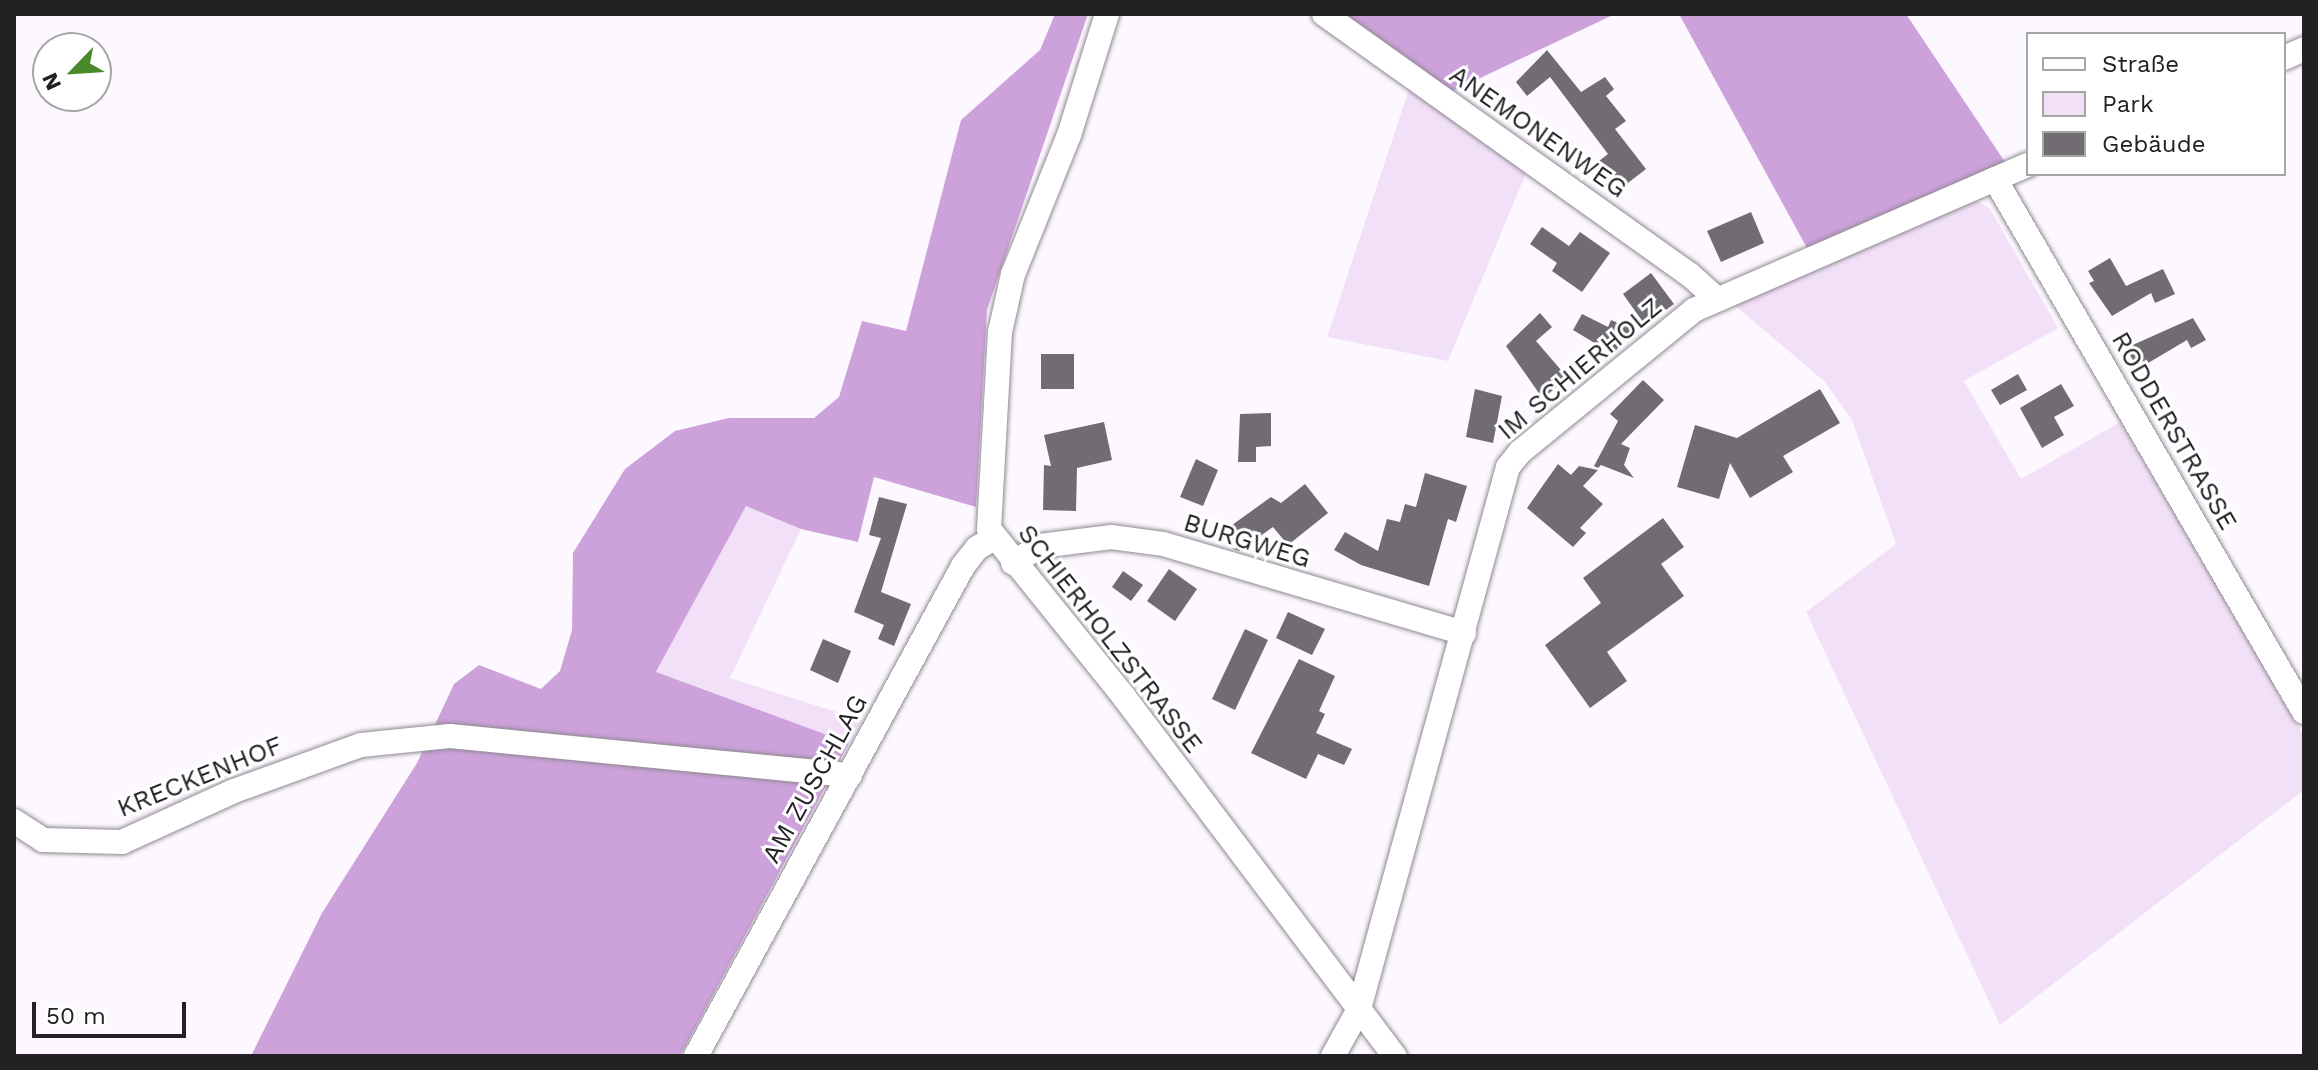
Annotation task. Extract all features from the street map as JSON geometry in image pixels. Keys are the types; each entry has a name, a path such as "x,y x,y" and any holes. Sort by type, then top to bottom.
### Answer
{"street":[{"name":"SCHIERHOLZSTRASSE","path":"1107,14 1069,135 1019,250 1000,332 988,522 994,538 1013,563 1124,697 1395,1056"},
{"name":"ANEMONENWEG","path":"1324,14 1689,274 1717,299"},
{"name":"IM SCHIERHOLZ","path":"1333,1056 1359,1009 1514,459 1694,310 2026,166"},
{"name":"RODDERSTRASSE","path":"1995,179 2304,712"},
{"name":"BURGWEG","path":"1013,563 1040,546 1111,537 1163,544 1464,633"},
{"name":"AM ZUSCHLAG","path":"696,1056 963,566 977,548 994,538"},
{"name":"KRECKENHOF","path":"14,821 43,840 122,842 234,791 361,745 450,736 850,775"}],"green space":[{"path":"1416,68 1536,149 1448,361 1327,337"},
{"path":"1974,199 1990,209 2058,328 1964,381 2021,479 2120,422 2304,736 2304,790 2000,1025 1806,612 1896,544 1852,420 1825,382 1732,303"},
{"path":"746,505 801,529 730,678 862,720 849,743 656,673"}],"shaded area":[{"path":"1055,14 1088,14 987,310 976,507 874,477 858,542 801,529 746,506 656,672 849,743 680,1056 251,1056 322,913 417,763 454,684 479,665 541,689 560,671 572,630 573,553 625,469 675,431 729,418 814,418 839,397 862,321 906,331 961,120 1040,50"},
{"path":"1340,14 1615,14 1451,92"},
{"path":"1679,14 1906,14 2005,162 1807,248"}],"building":[{"path":"1547,50 1581,92 1605,77 1614,89 1606,96 1626,121 1615,129 1646,169 1615,193 1594,165 1608,154 1550,77 1527,96 1516,82"},
{"path":"1751,212 1764,243 1721,262 1707,231"},
{"path":"1542,227 1569,246 1580,232 1610,253 1582,292 1552,271 1557,263 1530,244"},
{"path":"2110,258 2126,286 2163,269 2175,294 2155,303 2151,293 2112,316 2089,283 2094,281 2088,271"},
{"path":"1651,273 1674,304 1645,325 1623,294"},
{"path":"1540,313 1552,327 1536,341 1567,377 1543,399 1506,346"},
{"path":"1582,314 1608,327 1611,320 1633,329 1613,354 1573,330"},
{"path":"2193,318 2206,340 2191,348 2187,340 2138,369 2126,348"},
{"path":"1041,354 1074,354 1074,389 1041,389"},
{"path":"2018,374 2027,390 2000,405 1991,390"},
{"path":"1643,380 1664,400 1621,444 1630,448 1624,465 1634,478 1601,465 1598,468 1594,466 1618,421 1610,414"},
{"path":"2061,384 2074,406 2054,417 2064,435 2042,448 2020,408"},
{"path":"1475,389 1502,396 1493,443 1466,437"},
{"path":"1820,389 1840,423 1783,456 1793,472 1750,498 1730,463 1719,499 1677,487 1695,425 1737,438"},
{"path":"1271,413 1271,446 1256,447 1256,462 1238,462 1240,414"},
{"path":"1104,422 1112,460 1077,468 1076,511 1043,510 1044,465 1051,466 1044,435"},
{"path":"1196,459 1218,470 1203,506 1180,497"},
{"path":"1558,464 1571,475 1579,466 1598,470 1583,486 1603,504 1580,528 1586,533 1573,547 1527,508"},
{"path":"1425,473 1467,486 1456,522 1448,519 1429,586 1361,565 1334,550 1345,532 1378,551 1387,519 1400,522 1405,504 1416,507"},
{"path":"1305,484 1328,513 1288,545 1273,527 1239,551 1233,549 1221,533 1271,497 1281,503"},
{"path":"879,497 907,504 881,592 911,604 894,646 878,639 884,625 854,612 881,538 869,535"},
{"path":"1663,518 1684,547 1661,564 1684,596 1607,652 1627,681 1590,708 1545,645 1601,603 1583,578"},
{"path":"1169,569 1197,589 1175,621 1147,601"},
{"path":"1123,571 1143,585 1131,601 1112,587"},
{"path":"1288,612 1325,629 1312,655 1276,638"},
{"path":"1245,629 1268,640 1235,710 1212,699"},
{"path":"823,639 851,651 838,683 810,670"},
{"path":"1299,659 1335,676 1319,711 1325,714 1316,733 1352,749 1344,765 1318,754 1306,779 1251,753"}]}
